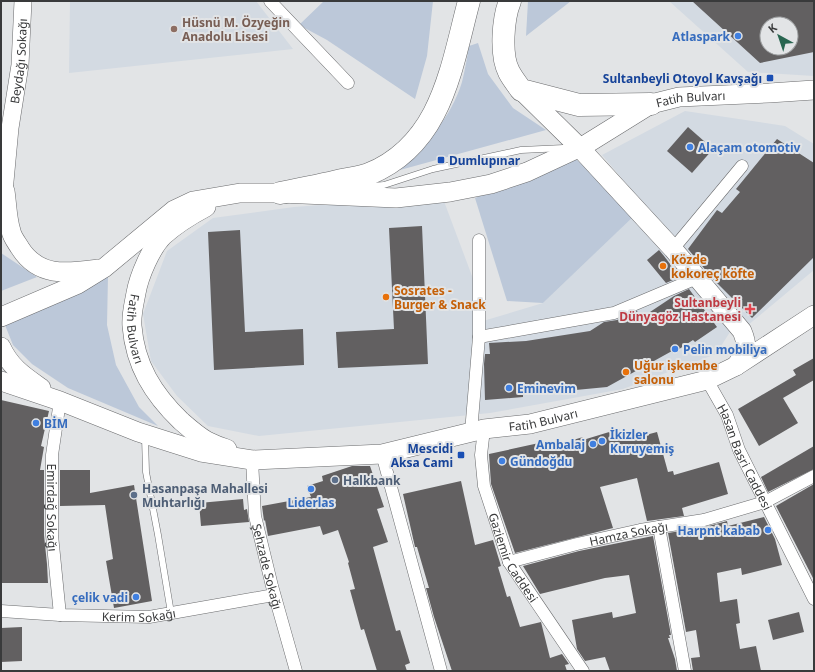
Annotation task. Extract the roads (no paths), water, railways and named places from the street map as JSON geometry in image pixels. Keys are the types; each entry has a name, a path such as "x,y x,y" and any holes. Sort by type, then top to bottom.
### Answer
{"highway":[{"path":"280,193 369,174 409,150 427,128 438,107 447,82 469,1"},
{"path":"510,1 503,34 503,54 508,71 521,90 579,105 651,104"}],"main road":[{"name":"Beydağı Sokağı","path":"1,216 5,191 5,126 20,65 23,1"},
{"path":"521,90 579,148 673,249 742,331 747,342 745,352 736,366"},
{"name":"Fatih Bulvarı","path":"1,317 78,284 104,268 174,210 193,201 240,193 280,193 396,198 450,192 491,184 527,172 579,148 651,104 679,97 814,90"},
{"path":"769,93 814,99"},
{"path":"5,191 11,233 24,254 36,265 52,271 68,273 104,268"},
{"name":"Fatih Bulvarı","path":"240,193 214,203 188,217 162,237 138,280 133,308 132,325 135,348 140,365 157,396 188,427 206,441 252,460"},
{"name":"Fatih Bulvarı","path":"1,381 60,401 145,435 201,452 252,460 382,454 478,431 530,424 707,380 736,366 814,315"},
{"path":"1,347 6,358 20,374 60,401"}],"street":[{"path":"270,1 348,83"},
{"path":"673,249 742,166"},
{"name":"Gaziemir Caddesi","path":"479,240 478,431 484,486 508,562 583,671"},
{"path":"479,337 614,313 697,278"},
{"name":"Hasan Basri Caddesi","path":"707,380 727,415 739,450 814,599"},
{"name":"Emirdağ Sokağı","path":"60,401 52,455 52,535 60,615"},
{"path":"382,454 441,671"},
{"name":"Şehzade Sokağı","path":"252,460 255,516 274,595 296,671"},
{"name":"Hamza Sokağı","path":"508,562 577,544 659,527 704,520 766,502 814,476"},
{"path":"659,527 685,671"},
{"name":"Kerim Sokağı","path":"1,611 60,615 149,617 274,595"}],"lane":[{"name":"Fatih Bulvarı","path":"354,187 384,185 433,169 520,150 579,148"},
{"name":"Fatih Bulvarı","path":"280,193 339,188"},
{"path":"145,435 146,472 171,613"}],"place":[{"name":"Hüsnü M. Özyeğin Anadolu Lisesi","path":"174,29"},
{"name":"Atlaspark","path":"738,36"},
{"name":"Sultanbeyli Otoyol Kavşağı","path":"770,78"},
{"name":"Alaçam otomotiv","path":"690,147"},
{"name":"Dumlupınar","path":"441,160"},
{"name":"Közde kokoreç köfte","path":"663,266"},
{"name":"Sosrates - Burger & Snack","path":"386,297"},
{"name":"Sultanbeyli Dünyagöz Hastanesi","path":"750,309"},
{"name":"Pelin mobiliya","path":"675,349"},
{"name":"Uğur işkembe salonu","path":"626,372"},
{"name":"Eminevim","path":"509,388"},
{"name":"BİM","path":"36,423"},
{"name":"İkizler Kuruyemiş","path":"602,441"},
{"name":"Ambalaj","path":"593,444"},
{"name":"Mescidi Aksa Cami","path":"461,455"},
{"name":"Gündoğdu","path":"502,461"},
{"name":"Halkbank","path":"335,480"},
{"name":"Liderlas","path":"311,489"},
{"name":"Hasanpaşa Mahallesi Muhtarlığı","path":"134,495"},
{"name":"Harpnt kabab","path":"768,530"},
{"name":"çelik vadi","path":"136,597"}]}
